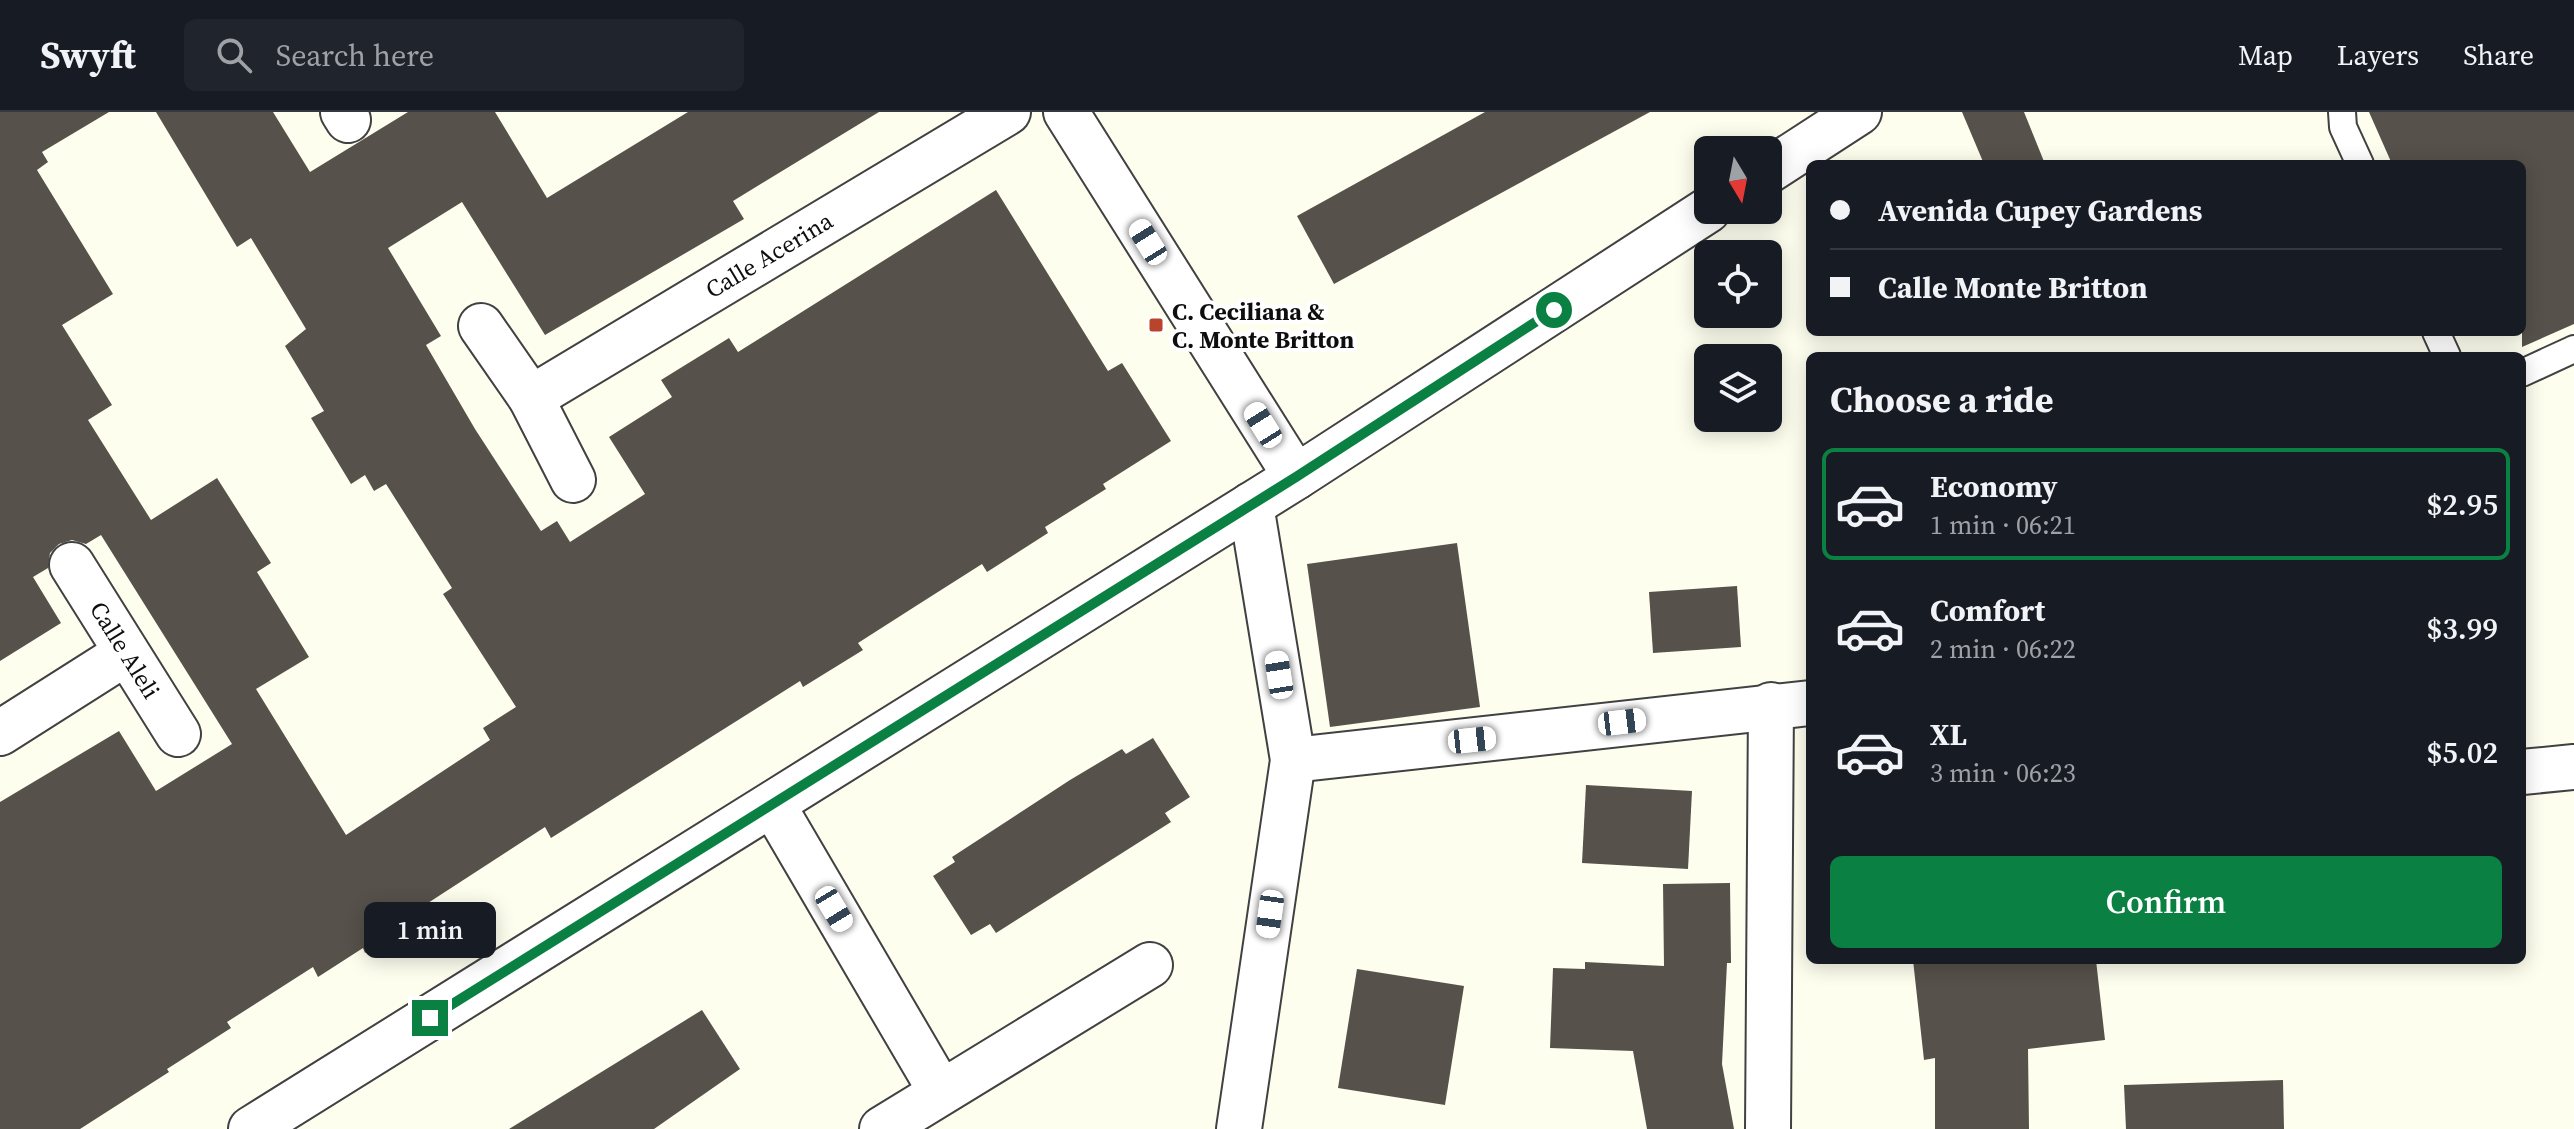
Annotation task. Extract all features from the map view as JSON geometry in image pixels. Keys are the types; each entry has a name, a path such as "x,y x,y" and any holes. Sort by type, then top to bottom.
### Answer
{"street":[{"name":"Calle Acerina","path":"531,398 1008,112"},
{"path":"1066,112 1296,477"},
{"path":"1782,162 1859,112"},
{"path":"251,1129 1296,477 1694,219"},
{"path":"481,326 531,398 573,480"},
{"path":"1239,1129 1293,760 1251,505"},
{"name":"Calle Aleli","path":"72,565 178,734"},
{"path":"0,733 126,653"},
{"path":"1293,760 1790,704 1768,1129"},
{"path":"2526,772 2574,767"},
{"path":"773,805 941,1092"},
{"path":"882,1129 1150,965"}],"lane":[{"path":"2342,112 2343,127 2358,160"},
{"path":"2526,371 2574,349"}],"building":[{"path":"0,112 109,112 42,152 48,162 37,170 113,294 62,325 112,405 88,420 151,520 217,478 271,563 257,572 309,657 256,689 346,835 490,740 483,728 516,707 443,594 452,588 386,484 374,491 365,475 351,484 311,418 324,411 285,346 306,329 251,238 237,247 156,112 273,112 310,172 408,112 495,112 547,198 688,112 879,112 733,201 744,219 545,335 462,202 388,248 441,336 426,345 475,429 541,531 557,521 570,542 645,494 609,437 672,397 661,380 729,338 738,352 996,190 1108,371 1122,363 1171,441 1103,484 1106,489 1045,527 1048,533 987,572 982,564 858,643 863,650 803,687 800,681 551,838 545,827 411,914 415,921 365,953 363,948 318,977 313,967 227,1022 231,1028 167,1069 169,1072 80,1129 0,1129 0,802 119,731 156,791 232,744 101,535 86,544 72,540 59,544 50,553 48,568 33,577 61,623 0,661"},
{"path":"1485,112 1650,112 1334,284 1297,216"},
{"path":"1962,112 2024,112 2043,160 1982,160"},
{"path":"2369,112 2574,112 2574,324 2522,347 2522,336 2526,336 2526,160 2390,160"},
{"path":"1457,543 1480,707 1330,727 1307,564"},
{"path":"1737,586 1741,647 1653,653 1649,592"},
{"path":"1153,738 1190,797 1165,813 1171,822 996,933 990,924 971,935 933,876 955,862 952,857 1070,780 1122,749 1126,754"},
{"path":"1586,785 1692,791 1688,869 1582,863"},
{"path":"1730,883 1731,963 1727,963 1722,1064 1734,1129 1647,1129 1633,1051 1550,1048 1553,968 1585,969 1585,962 1664,966 1663,884"},
{"path":"1913,964 2096,964 2105,1040 2028,1049 2029,1129 1935,1129 1935,1058 1924,1060"},
{"path":"1357,969 1464,986 1445,1105 1338,1088"},
{"path":"702,1010 740,1069 654,1129 509,1129"},
{"path":"2283,1080 2284,1129 2126,1129 2124,1085"}],"place":[{"name":"C. Ceciliana & C. Monte Britton","path":"1156,325"}],"route":[{"path":"430,1018 1296,477 1554,310"}]}
